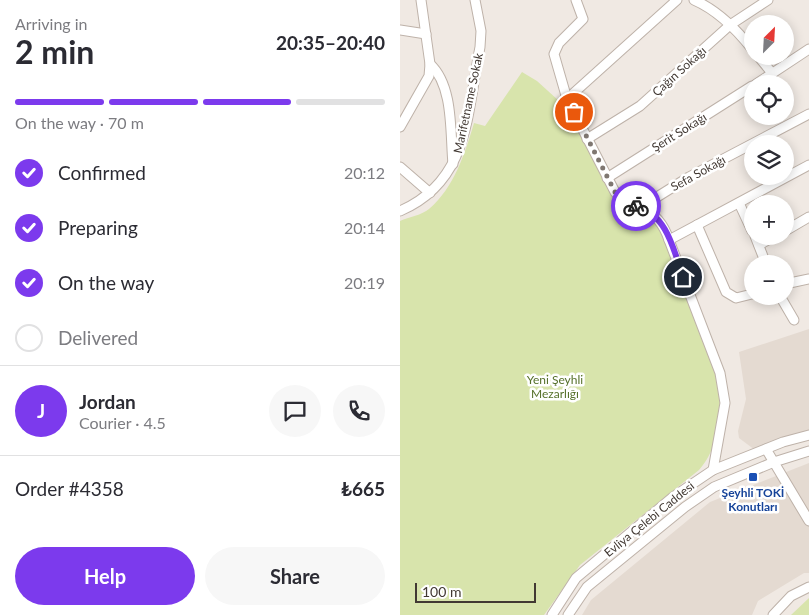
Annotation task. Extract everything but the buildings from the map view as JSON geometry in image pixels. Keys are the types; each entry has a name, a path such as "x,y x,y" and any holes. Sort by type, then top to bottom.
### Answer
{"street":[{"path":"400,127 429,76 430,64 421,0"},
{"name":"Marifetname Sokak","path":"400,211 430,193 446,176 453,165 462,136 480,47 481,31 475,0"},
{"path":"576,0 583,19 559,43 554,54 567,99 606,178 620,199 641,207 659,220 669,240 720,373 724,392 724,414 713,470"},
{"path":"567,99 677,0"},
{"path":"694,0 716,13 744,40"},
{"name":"Çağın Sokağı","path":"588,139 640,106 730,25 768,0"},
{"path":"400,30 426,34"},
{"name":"Şerit Sokağı","path":"772,74 809,50"},
{"path":"430,64 442,81 447,93 453,165"},
{"path":"765,65 772,74"},
{"name":"Şerit Sokağı","path":"606,178 744,91"},
{"name":"Sefa Sokağı","path":"641,207 688,177 809,114"},
{"path":"669,240 809,166"},
{"path":"400,167 430,193"},
{"path":"739,203 744,214"},
{"path":"794,225 809,217"},
{"path":"697,225 726,292 736,298 744,296"},
{"path":"794,282 809,279"},
{"path":"785,305 794,320"},
{"name":"Evliya Çelebi Caddesi","path":"552,615 576,578 673,497 713,470 766,449 809,435"},
{"path":"766,449 809,521"},
{"name":"Evliya Çelebi Caddesi","path":"568,615 587,587 685,506 714,487 774,462 809,451"},
{"path":"773,615 791,596 809,586"}],"shaded area":[{"path":"809,329 809,432 755,450 739,438 738,431 746,399 739,352"},
{"path":"809,463 809,573 804,573 758,601 752,615 582,615 591,600 710,502"}],"green space":[{"name":"Yeni Şeyhli Mezarlığı","path":"522,72 537,81 569,110 606,183 620,204 639,210 654,219 664,236 718,379 720,414 716,439 706,461 699,470 580,565 544,615 400,615 400,221 426,211 438,201 458,169 474,123 485,126"},
{"path":"809,598 809,615 791,615"}],"way so far":[{"path":"574,112 606,178 615,192 620,199 636,206"}],"place":[{"name":"Şeyhli TOKİ Konutları","path":"753,477"}],"route":[{"path":"636,206 654,215 664,226 683,277"}]}
